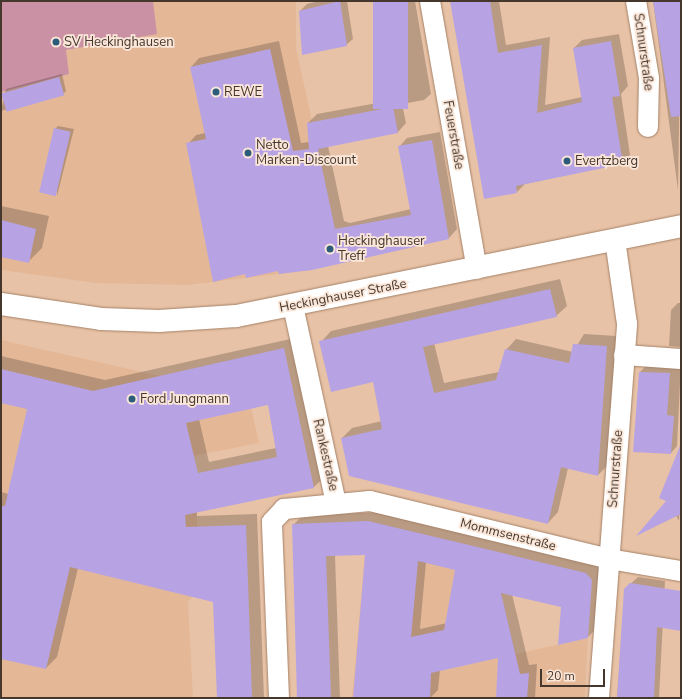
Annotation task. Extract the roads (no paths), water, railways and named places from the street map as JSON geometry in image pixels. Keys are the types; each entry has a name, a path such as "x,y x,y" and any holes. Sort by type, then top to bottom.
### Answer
{"main road":[{"name":"Heckinghauser Straße","path":"1,304 52,314 159,321 236,316 293,306 681,226"}],"street":[{"name":"Feuerstraße","path":"430,1 477,268"},
{"name":"Schnurstraße","path":"636,1 649,78 648,127"},
{"name":"Schnurstraße","path":"599,698 627,324 615,240"},
{"name":"Rankestraße","path":"279,698 272,522 284,509 336,503 293,306"},
{"path":"624,355 681,359"},
{"name":"Mommsenstraße","path":"336,503 370,501 609,559 681,570"}],"place":[{"name":"SV Heckinghausen","path":"56,42"},
{"name":"REWE","path":"216,92"},
{"name":"Netto Marken-Discount","path":"248,153"},
{"name":"Evertzberg","path":"567,161"},
{"name":"Heckinghauser Treff","path":"330,249"},
{"name":"Ford Jungmann","path":"132,399"}]}
